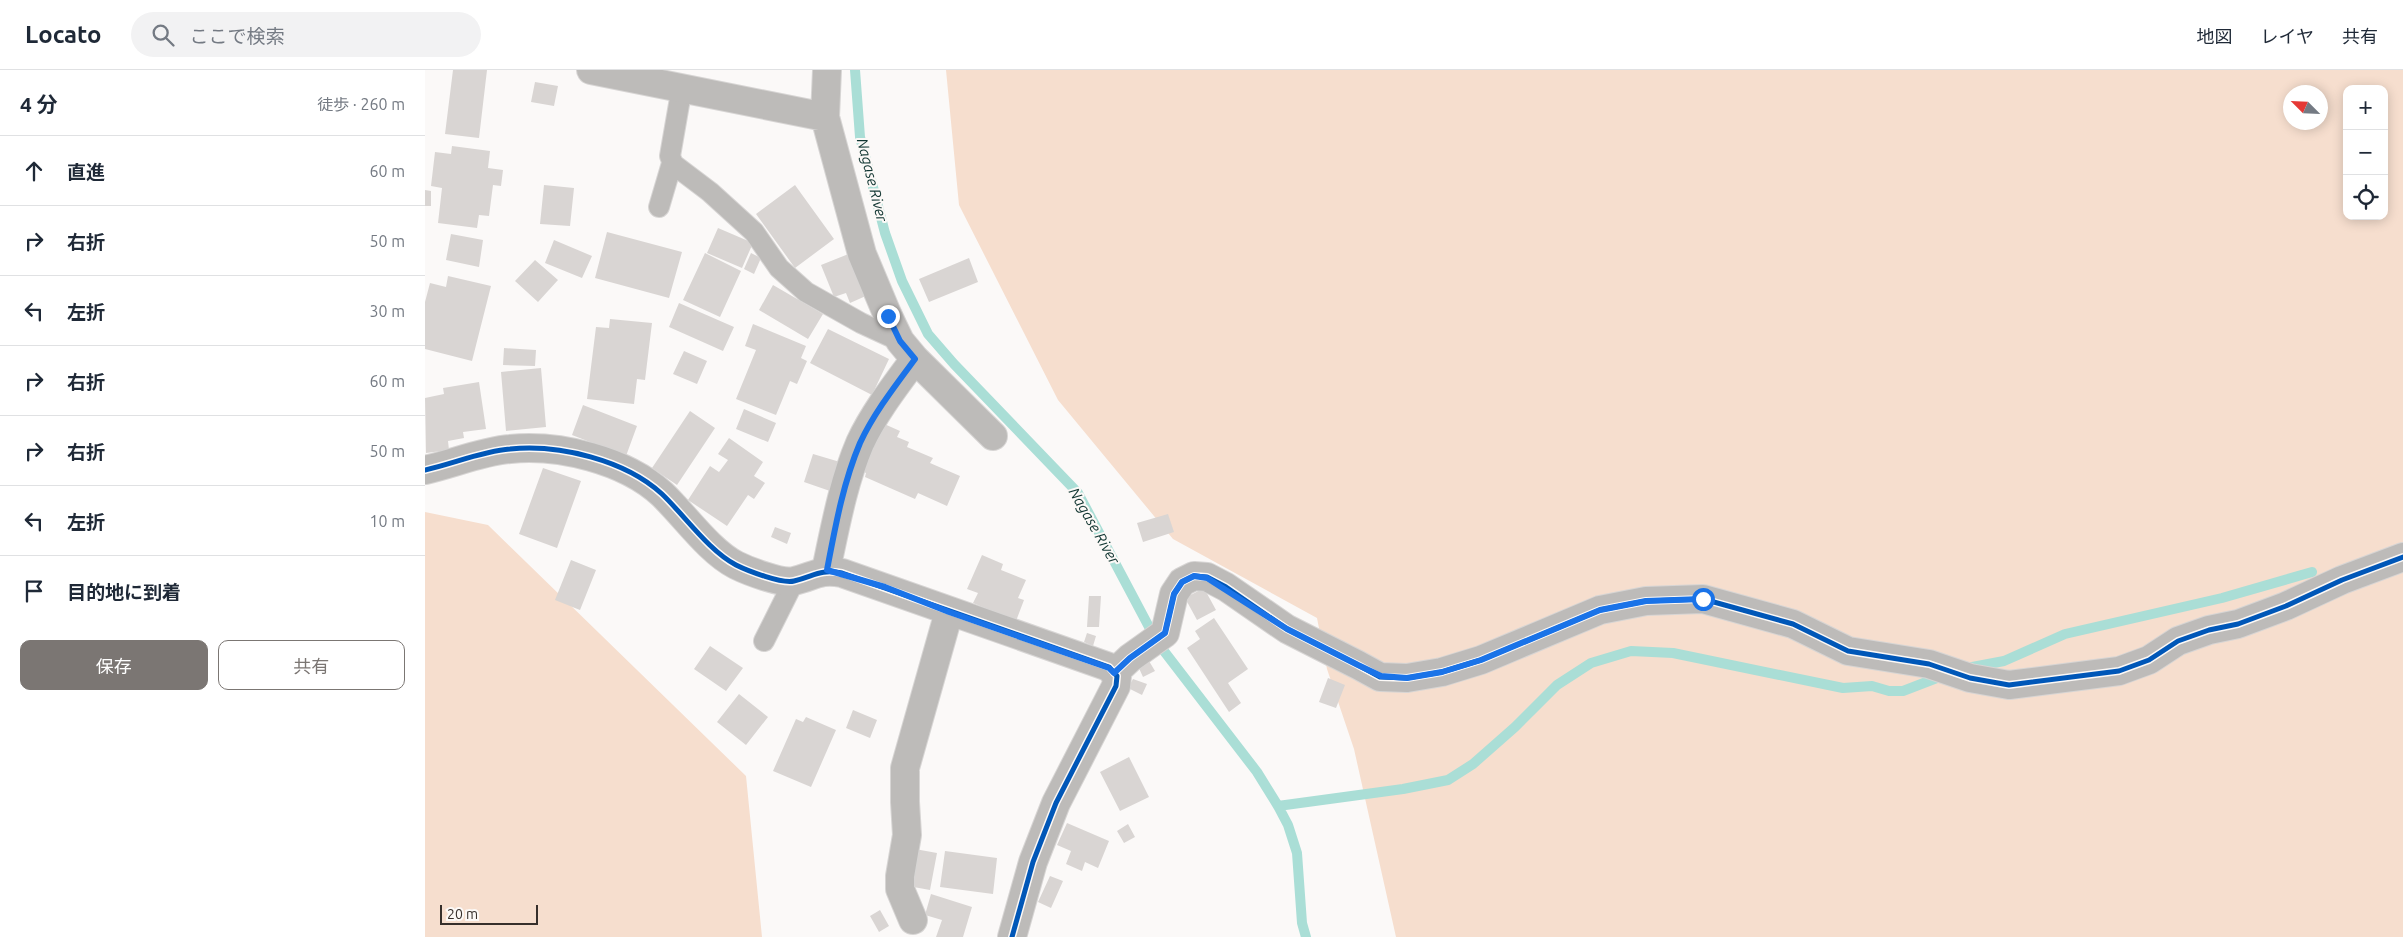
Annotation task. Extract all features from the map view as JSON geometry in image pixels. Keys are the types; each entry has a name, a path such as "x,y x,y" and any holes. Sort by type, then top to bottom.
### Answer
{"street":[{"path":"591,70 825,117"},
{"path":"827,70 825,117 862,254 907,350 993,436"},
{"path":"827,570 849,475 860,444 907,350"},
{"path":"425,470 508,449 565,450 613,465 641,477 661,494 721,554 736,565 760,574 794,581 827,570 885,587 949,612 1109,668 1117,676 1116,686 1056,803 1033,862 1012,937"},
{"path":"1114,673 1155,640 1174,594 1182,582 1194,576 1207,578 1287,629 1381,676 1407,678 1442,672 1481,660 1600,610 1646,601 1703,599 1793,624 1848,651 1929,664 1969,678 2009,686 2119,671 2149,660 2178,641 2209,630 2238,624 2286,606 2342,580 2403,557"},
{"path":"913,920 900,889 900,876 907,835 905,768 949,612"}],"lane":[{"path":"659,207 672,163 670,156 682,87"},
{"path":"672,163 710,192 754,232 779,268 806,292 907,350"},
{"path":"764,641 794,581"}],"shaded area":[{"path":"946,70 2403,70 2403,937 1396,937 1354,749 1327,669 1317,618 1173,539 1058,400 959,205"},
{"path":"425,512 488,525 746,776 762,937 425,937"}],"building":[{"path":"453,70 487,70 479,138 445,134"},
{"path":"535,82 558,86 554,106 531,102"},
{"path":"452,146 490,151 488,168 503,170 501,186 493,185 489,216 479,215 477,228 438,223 442,188 431,186 435,152 451,154"},
{"path":"544,185 574,188 570,226 540,224"},
{"path":"795,185 834,239 795,268 756,214"},
{"path":"425,190 431,191 431,206 425,206"},
{"path":"718,228 753,243 742,268 707,253"},
{"path":"607,232 682,252 669,298 595,278"},
{"path":"451,234 483,240 479,267 446,260"},
{"path":"554,240 592,256 582,278 545,263"},
{"path":"705,253 741,271 720,317 683,300"},
{"path":"751,253 761,258 754,274 744,269"},
{"path":"851,253 868,295 850,303 846,293 834,297 821,265"},
{"path":"969,258 978,282 929,302 919,279"},
{"path":"535,260 558,280 538,302 515,281"},
{"path":"448,276 491,286 472,361 425,349 425,302 430,283 446,287"},
{"path":"773,285 823,314 808,339 759,310"},
{"path":"679,303 734,327 723,351 669,327"},
{"path":"610,319 652,323 645,380 637,379 634,404 587,399 596,327 609,328"},
{"path":"753,324 806,346 801,358 807,361 797,384 790,381 776,415 736,399 756,350 745,346"},
{"path":"828,329 889,359 872,395 810,363"},
{"path":"504,348 536,350 535,366 503,365"},
{"path":"684,351 707,361 697,384 673,374"},
{"path":"541,368 546,427 506,431 501,372"},
{"path":"479,382 486,429 463,432 464,438 448,441 449,450 426,453 425,398 444,394 443,388"},
{"path":"583,405 637,426 626,456 572,435"},
{"path":"744,409 776,423 768,442 736,429"},
{"path":"690,411 715,428 677,485 652,468"},
{"path":"882,423 900,431 897,437 909,442 907,447 933,458 930,463 960,476 947,506 918,493 915,499 865,477 866,473 859,470"},
{"path":"729,438 763,462 754,476 765,483 754,499 748,495 727,526 688,500 710,466 719,472 728,460 718,454"},
{"path":"813,454 840,462 830,491 804,482"},
{"path":"543,468 581,481 557,548 519,534"},
{"path":"1168,514 1174,532 1143,542 1137,523"},
{"path":"775,527 791,533 787,544 771,537"},
{"path":"982,555 1003,564 1001,570 1026,580 1018,598 1024,600 1016,621 973,603 978,593 967,589"},
{"path":"571,560 596,570 580,610 555,600"},
{"path":"1204,588 1216,610 1197,620 1185,598"},
{"path":"1089,596 1101,596 1099,627 1087,627"},
{"path":"1214,618 1248,669 1228,683 1241,703 1229,712 1187,648 1200,639 1195,631"},
{"path":"1087,633 1096,636 1093,646 1084,642"},
{"path":"710,646 743,668 726,691 694,669"},
{"path":"1149,661 1155,671 1143,677 1138,666"},
{"path":"1328,678 1345,685 1336,708 1319,702"},
{"path":"1133,679 1147,684 1142,695 1128,688"},
{"path":"739,694 768,717 746,745 717,722"},
{"path":"853,710 877,720 870,738 846,728"},
{"path":"806,717 836,730 811,787 773,771 796,719 803,722"},
{"path":"1129,757 1149,797 1120,811 1100,772"},
{"path":"1067,823 1109,841 1098,868 1085,862 1082,871 1066,864 1071,851 1057,845"},
{"path":"1128,824 1135,837 1124,843 1117,831"},
{"path":"915,849 937,853 930,890 908,886"},
{"path":"945,851 997,858 993,894 940,887"},
{"path":"1050,876 1063,881 1051,908 1038,902"},
{"path":"931,894 972,907 963,937 936,937 942,920 925,915"},
{"path":"880,910 889,926 879,932 870,916"}],"waterway":[{"name":"Nagase River","path":"855,70 860,137 885,233 902,281 928,334 954,364 1078,493 1157,642 1257,772 1288,825 1297,853 1302,923 1306,937"},
{"path":"1967,668 2004,661 2065,634 2222,598 2312,572"},
{"path":"1278,806 1403,789 1448,780 1473,764 1515,727 1557,685 1591,663 1631,651 1673,653 1843,688 1872,686 1889,691 1903,691 1942,676"}],"cycle path":[{"path":"425,470 489,452 510,449 549,449 591,457 630,472 647,482 662,494 716,551 736,565 748,570 782,581 794,581 822,572 842,573 1109,667 1117,676 1116,686 1056,803 1033,862 1012,937"},
{"path":"1114,673 1130,658 1165,633 1174,594 1182,582 1194,576 1207,577 1226,587 1287,629 1380,677 1407,678 1442,672 1481,660 1600,610 1646,601 1703,599 1793,624 1848,651 1929,664 1970,678 2009,685 2119,671 2149,660 2178,641 2209,630 2238,624 2286,606 2342,580 2403,557"}],"route":[{"path":"888,316 900,341 915,359 889,394 860,444 849,475 827,570 885,587 949,612 1109,668 1114,673 1145,646 1165,633 1168,628 1170,608 1174,594 1182,582 1194,576 1207,578 1225,587 1287,629 1358,665 1381,676 1407,678 1442,672 1481,660 1600,610 1646,601 1703,599"}]}
